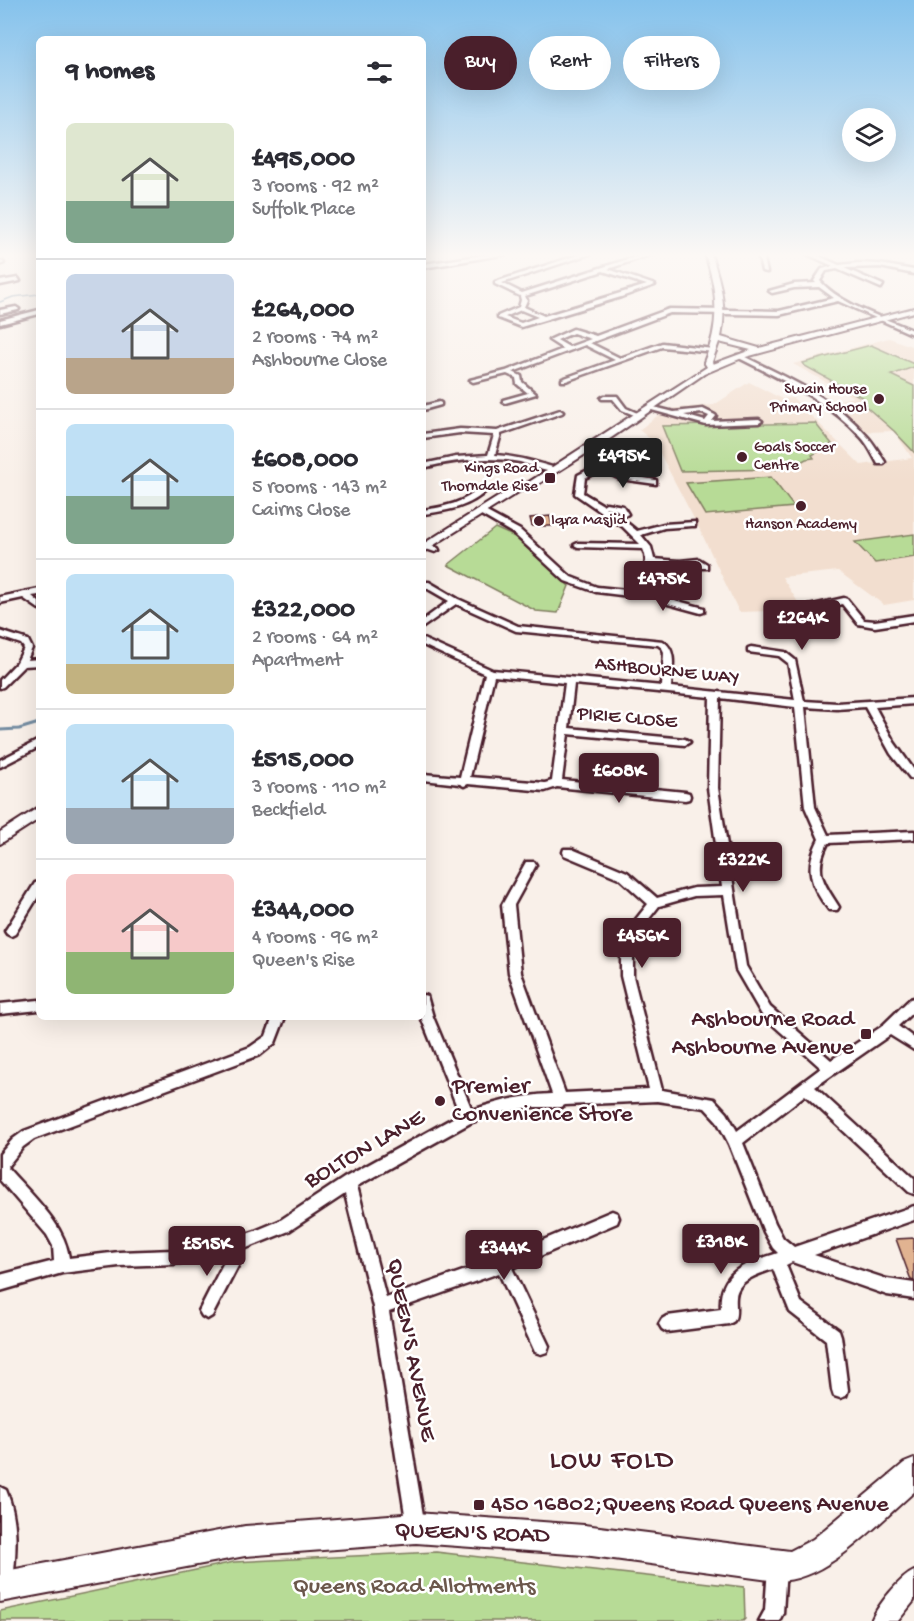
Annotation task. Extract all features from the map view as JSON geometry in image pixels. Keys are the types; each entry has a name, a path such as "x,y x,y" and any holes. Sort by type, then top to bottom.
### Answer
{"highway":[{"name":"QUEEN'S ROAD","path":"2,1587 246,1542 416,1528 584,1540 777,1566 792,1566 824,1550 914,1473"}],"street":[{"path":"473,380 508,372 616,330"},
{"path":"711,367 708,362 720,330"},
{"path":"427,548 523,493 532,484 711,367 739,356 841,330"},
{"path":"567,348 552,340 573,331 595,338"},
{"path":"718,339 737,346 763,350"},
{"path":"584,342 618,359"},
{"path":"564,380 662,345 713,351"},
{"path":"739,356 826,402 865,437 881,462"},
{"path":"505,401 533,394 519,383 519,377 508,372"},
{"path":"604,398 615,397 624,409 639,415"},
{"path":"426,407 439,404"},
{"path":"650,408 706,423 759,421"},
{"path":"672,415 703,411 713,416 706,423"},
{"path":"426,436 466,430 498,433 516,424 543,419 560,412"},
{"path":"543,419 552,424"},
{"path":"491,455 498,433"},
{"path":"484,514 517,532 568,579 596,589 629,593 650,570 651,561 647,547 637,534 579,494 581,477 601,467 626,449"},
{"path":"426,465 459,458 491,455 514,457 553,470"},
{"path":"601,467 623,477 654,482"},
{"path":"426,512 464,503 484,489"},
{"path":"606,505 620,508 624,514 615,518"},
{"path":"637,534 673,524 692,524"},
{"path":"578,546 647,547"},
{"path":"651,561 680,563 699,561 704,566"},
{"path":"640,582 671,602 696,606"},
{"path":"426,584 455,601 516,628 660,643 666,646 668,652 666,689"},
{"path":"0,600 36,592"},
{"path":"25,595 36,604"},
{"path":"426,622 455,601"},
{"path":"807,609 844,602 861,622 875,624 914,618"},
{"path":"0,634 25,642 28,648 21,663 0,685"},
{"name":"ASHBOURNE WAY","path":"426,643 490,673 800,704 869,705 914,701"},
{"path":"751,650 782,654 790,658 800,704 810,807 824,839"},
{"path":"21,663 36,663"},
{"path":"464,782 490,673"},
{"path":"557,783 570,680"},
{"path":"715,695 713,788 740,967 766,1011 830,1068"},
{"path":"869,705 888,743 914,776"},
{"name":"PIRIE CLOSE","path":"565,731 685,742"},
{"path":"0,764 36,745"},
{"path":"426,777 545,787 557,783 685,796"},
{"path":"1,838 36,814"},
{"path":"824,839 914,835"},
{"path":"824,839 816,853 815,871 820,892 833,907"},
{"path":"568,852 622,875 655,903"},
{"path":"530,865 508,905 515,974 561,1101"},
{"path":"11,931 36,891"},
{"path":"657,1095 627,976 627,938 655,903 694,892 728,891"},
{"path":"735,1141 830,1068 889,1028 914,1003"},
{"path":"0,1009 36,1005"},
{"path":"426,1010 468,1117"},
{"path":"0,1166 18,1143 29,1136 255,1052 271,1039 278,1020"},
{"path":"889,1028 914,1045"},
{"path":"806,1087 914,1187"},
{"name":"BOLTON LANE","path":"0,1283 62,1266 119,1259 174,1257 231,1246 284,1226 349,1183 468,1117 503,1106 531,1101 657,1095 709,1103 722,1117 735,1141 769,1227 785,1258 887,1287 914,1291"},
{"path":"0,1170 51,1230 60,1245 62,1266"},
{"name":"QUEEN'S AVENUE","path":"349,1183 381,1307 416,1528"},
{"path":"667,1324 729,1316 729,1292 744,1272 914,1213"},
{"path":"381,1307 503,1264 612,1218"},
{"path":"207,1311 233,1261 231,1246"},
{"path":"785,1258 795,1307 833,1336 840,1390"},
{"path":"503,1264 541,1346"},
{"path":"0,1496 8,1534 2,1587"},
{"path":"768,1621 774,1614 777,1566"},
{"path":"883,1621 914,1583"}],"shaded area":[{"name":"Hanson Academy","path":"889,338 914,347 914,600 884,605 838,571 782,577 803,610 739,612 654,442 639,430 666,409 714,405 749,382 782,399 793,398 861,465 912,458 894,431 867,432 833,402 853,397 793,364"}],"green space":[{"name":"Swain House Primary School","path":"871,345 914,364 914,367 891,375 914,386 914,452 863,404 863,398 803,363"},
{"name":"Goals Soccer Centre","path":"815,423 832,444 812,455 814,458 806,459 788,469 680,471 662,426"},
{"path":"771,477 794,507 705,515 686,483"},
{"path":"495,528 515,537 569,586 558,613 536,611 448,565"},
{"path":"914,534 914,557 875,563 855,542"},
{"name":"Queens Road Allotments","path":"436,1552 744,1587 745,1619 743,1621 0,1621 0,1611 234,1562"}],"building":[{"name":"Iqra Masjid","path":"550,516 552,526 532,526 530,518"},
{"path":"914,1238 914,1281 911,1280 896,1239"}],"waterway":[{"path":"0,730 19,729 36,724"}],"place":[{"name":"Swain House Primary School","path":"879,399"},
{"name":"Goals Soccer Centre","path":"742,457"},
{"name":"Kings Road Thorndale Rise","path":"550,478"},
{"name":"Hanson Academy","path":"801,506"},
{"name":"Iqra Masjid","path":"539,521"},
{"name":"Ashbourne Road Ashbourne Avenue","path":"866,1034"},
{"name":"Premier Convenience Store","path":"440,1101"},
{"name":"450 16802;Queens Road Queens Avenue","path":"479,1505"}],"district":[{"name":"LOW FOLD","path":"612,1462"}]}
